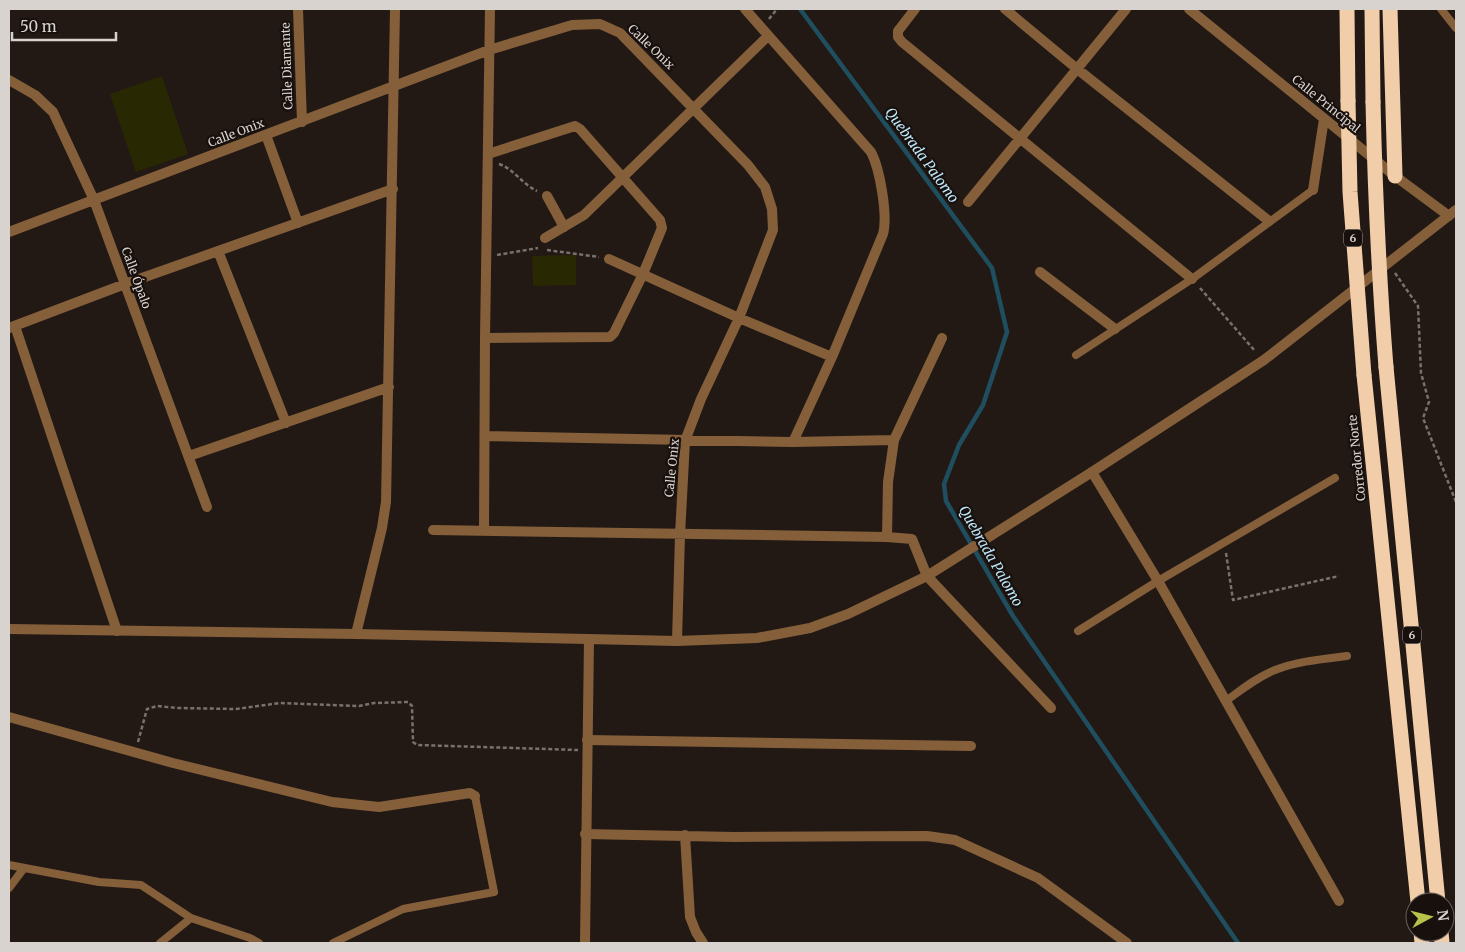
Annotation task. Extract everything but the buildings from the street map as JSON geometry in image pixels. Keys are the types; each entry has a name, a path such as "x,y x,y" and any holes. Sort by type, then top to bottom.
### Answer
{"highway":[{"name":"Corredor Norte","path":"1347,9 1350,192 1364,375 1417,892"},
{"name":"6","path":"1372,9 1374,190 1379,279 1437,892"},
{"path":"1390,9 1394,176"}],"street":[{"name":"Calle Diamante","path":"298,9 302,122"},
{"path":"356,634 380,536 386,502 395,9"},
{"path":"484,531 490,9"},
{"path":"744,9 871,152 878,170 886,225 832,357 793,442"},
{"path":"915,9 898,31 898,37 902,42 1192,279"},
{"path":"1005,9 1076,68 1270,221"},
{"path":"968,202 1126,9"},
{"name":"Calle Principal","path":"1189,9 1394,176 1453,213"},
{"name":"Calle Onix","path":"9,232 489,50 572,25 600,24 620,33 748,165 765,186 772,209 773,230 739,318 701,399 685,440 680,535 678,641"},
{"path":"545,238 584,215 768,36"},
{"name":"Calle Ópalo","path":"9,80 35,95 53,112 94,200 208,507"},
{"path":"1312,190 1324,118"},
{"path":"485,338 610,337 614,333 643,274 662,228 662,223 580,129 575,126 488,157"},
{"path":"266,135 298,223"},
{"path":"117,631 12,327 125,284 393,189"},
{"path":"547,196 564,227"},
{"path":"9,629 678,641 757,638 810,628 848,614 927,576 1092,472 1264,360 1453,213"},
{"path":"218,251 286,423"},
{"path":"609,259 739,318 832,357"},
{"path":"1040,272 1115,329"},
{"path":"887,538 888,482 894,440 942,338"},
{"path":"189,456 389,387"},
{"path":"485,436 793,442 894,440"},
{"path":"1092,472 1158,581 1339,901"},
{"path":"433,530 912,540 927,576 1051,708"},
{"path":"585,943 589,639"},
{"path":"9,717 319,800 379,807 470,794 475,796"},
{"path":"587,746 971,746"},
{"path":"585,834 734,837 927,836 955,840 1038,878 1127,943"},
{"path":"685,835 690,917 703,943"}],"lane":[{"path":"1441,9 1456,28"},
{"path":"1076,355 1192,279 1312,190"},
{"path":"1078,631 1225,541 1335,478"},
{"path":"1226,701 1275,670 1302,662 1347,656"},
{"path":"333,943 402,909 494,892 475,796"},
{"path":"9,865 99,882 141,885 191,918 250,938 259,943"},
{"path":"9,888 24,868"},
{"path":"160,943 191,918"}],"path":[{"path":"488,157 507,167 530,188 547,196"},
{"path":"545,238 546,249"},
{"path":"486,256 538,248 609,259"},
{"path":"1389,263 1418,306 1421,373 1429,402 1423,418 1456,502"},
{"path":"1192,279 1264,360"},
{"path":"1225,541 1233,600 1339,576"},
{"path":"135,752 147,709 157,706 236,709 280,703 359,706 374,703 408,702 412,706 413,742 417,745 587,746"}],"shaded area":[{"path":"162,76 188,154 136,172 110,94"},
{"path":"576,255 576,285 533,286 532,256"}],"waterway":[{"name":"Quebrada Palomo","path":"800,9 992,268 1007,332 983,405 959,445 944,484 946,501 1013,616 1238,943"}]}
